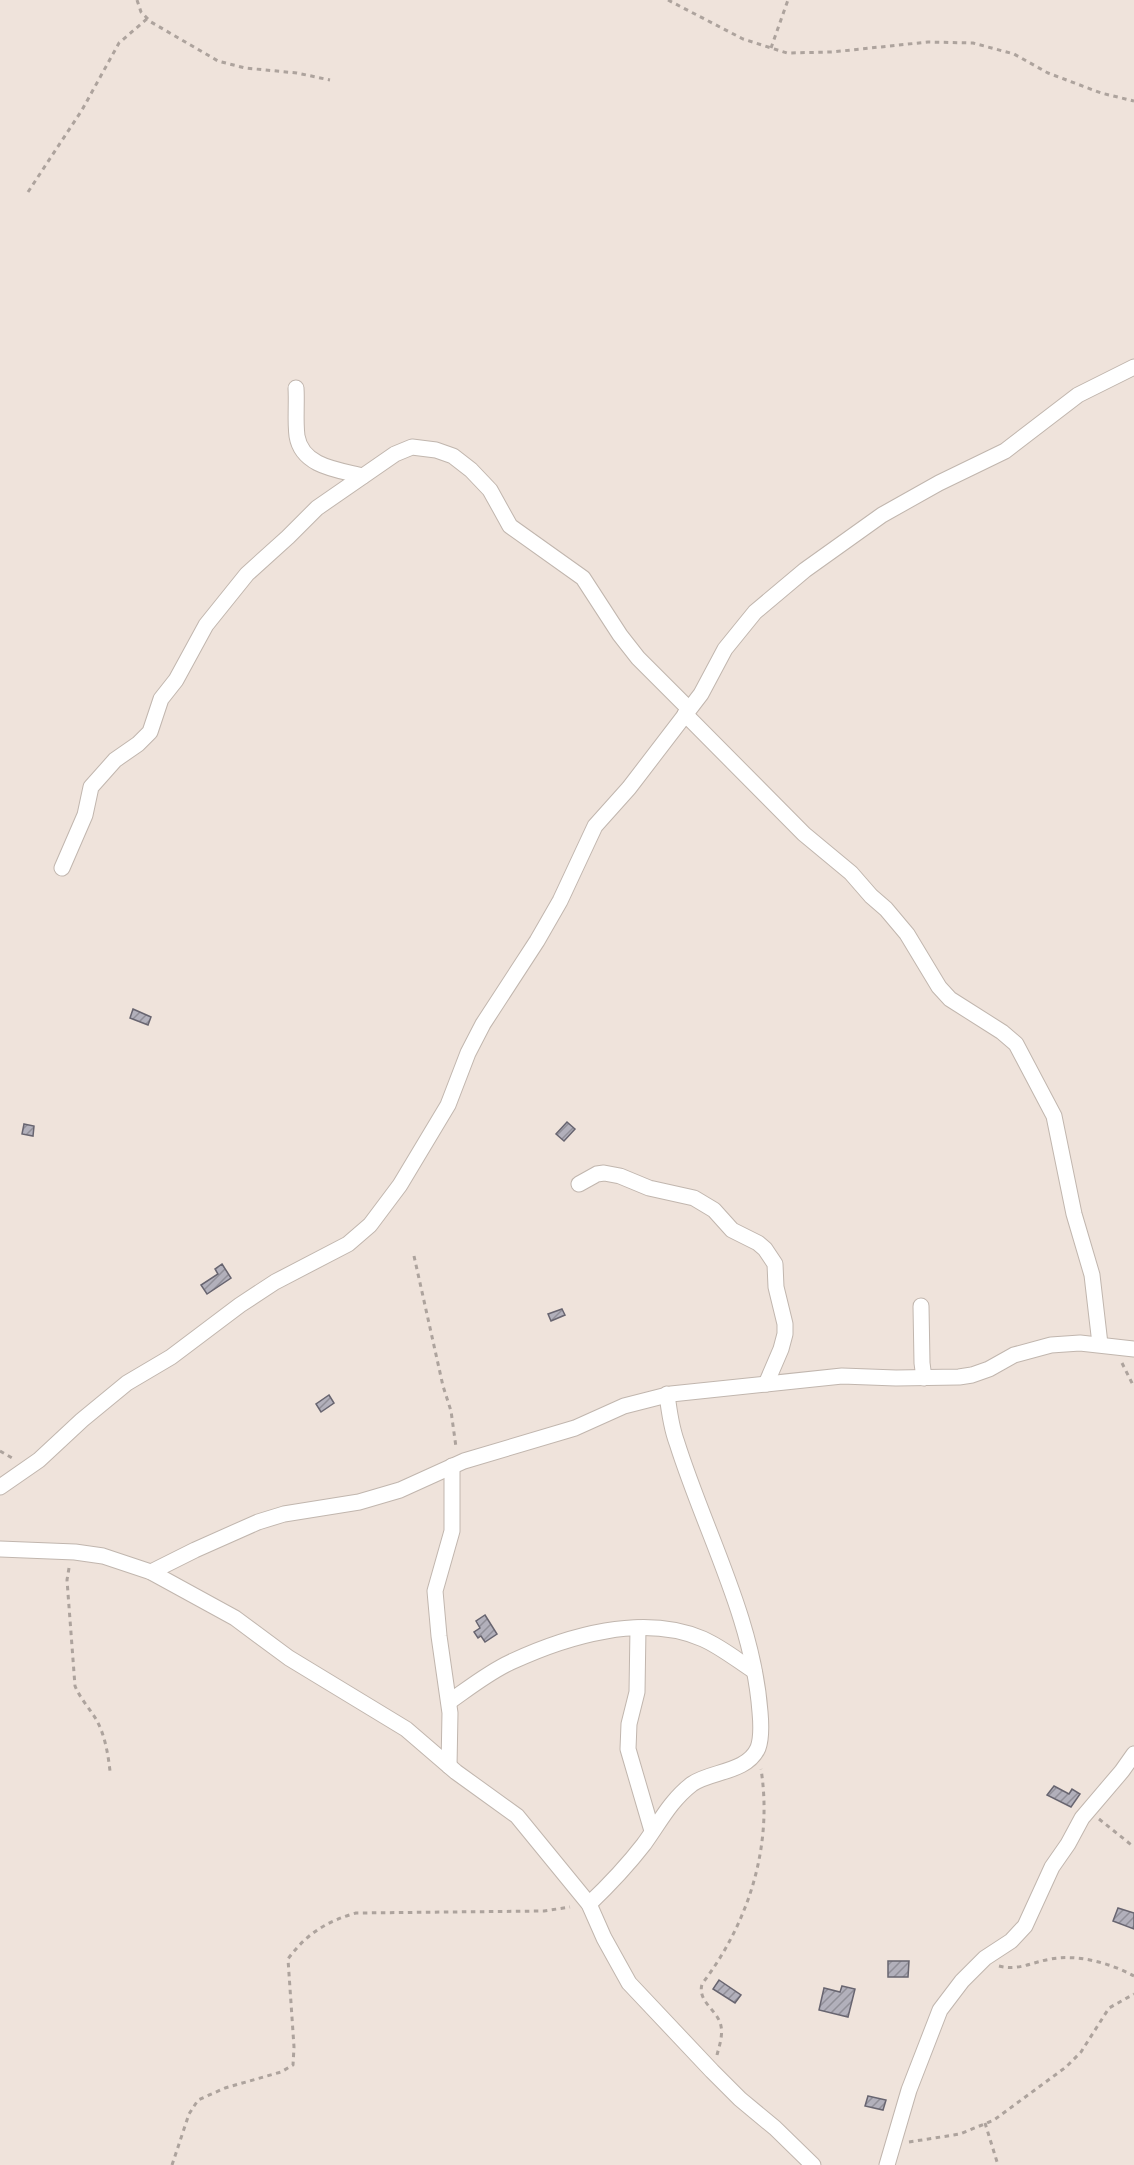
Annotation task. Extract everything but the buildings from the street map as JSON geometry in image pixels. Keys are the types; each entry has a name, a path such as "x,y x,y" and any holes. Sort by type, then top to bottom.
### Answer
{"street":[{"path":"0,1487 39,1460 127,1383 171,1357 240,1305 275,1282 348,1244 370,1225 400,1185 448,1105 468,1053 483,1024 560,901 595,826 629,788 701,694 725,649 755,612 805,570 882,515 939,483 1005,451 1078,395 1134,367"},
{"path":"296,388 297,438 304,452 314,462 326,467 363,476"},
{"path":"62,868 85,816 91,787 115,760 138,744 150,732 161,699 176,680 206,625 247,573 288,537 316,508 395,454 412,447 436,450 453,456 471,470 490,490 510,526 583,578 620,635 687,712 804,834 851,873 886,909 907,934 939,987 950,999 1002,1032 1016,1044 1054,1116 1074,1214 1092,1275 1107,1345"},
{"path":"579,1184 597,1174 604,1173 620,1176 649,1188 694,1198 714,1210 732,1230 765,1249 775,1264 776,1287 785,1324 781,1349 766,1384"},
{"path":"921,1306 924,1378"},
{"path":"151,1572 258,1522 284,1514 359,1502 400,1490 454,1465 575,1428 624,1406 667,1394 842,1376 924,1378 972,1375 1014,1355 1051,1345 1080,1343 1134,1349"},
{"path":"589,1905 617,1878 671,1803 698,1779 729,1771 748,1760 758,1749 761,1734 754,1671 734,1598 676,1441 667,1394"},
{"path":"449,1766 451,1725 435,1591 450,1545 454,1465"},
{"path":"0,1549 75,1552 103,1556 151,1572 234,1617 289,1658 406,1729 449,1766 517,1816 589,1905 629,1983 798,2159 813,2165"},
{"path":"449,1702 509,1662 604,1630 638,1628 674,1630 702,1638 754,1671"},
{"path":"638,1628 637,1692 629,1724 628,1749 652,1831"},
{"path":"887,2165 909,2090 940,2010 985,1958 1011,1941 1025,1926 1052,1867 1088,1810 1134,1754"}],"path":[{"path":"137,0 141,12 147,18 218,61 245,68 330,80"},
{"path":"668,0 743,39 787,53 928,42 974,43 1014,54 1048,74 1134,101"},
{"path":"771,48 788,0"},
{"path":"28,192 82,110 119,43 147,18"},
{"path":"414,1256 443,1386 452,1411 454,1465"},
{"path":"1107,1345 1134,1387"},
{"path":"75,1552 67,1580 73,1675 79,1696 97,1721 103,1736 110,1771"},
{"path":"712,2072 722,2035 721,2026 700,1990 728,1946 743,1916 758,1869 764,1822 764,1792 758,1749"},
{"path":"1088,1810 1134,1847"},
{"path":"172,2165 189,2114 198,2100 218,2091 281,2072 293,2065 294,2047 288,1959 311,1934 333,1920 356,1913 544,1911 589,1905"},
{"path":"985,1958 994,1964 1014,1968 1051,1959 1081,1959 1114,1965 1134,1976"},
{"path":"893,2143 925,2141 960,2134 1014,2106 1066,2067 1081,2052 1109,2008 1134,1994"},
{"path":"985,2123 998,2165"}]}
